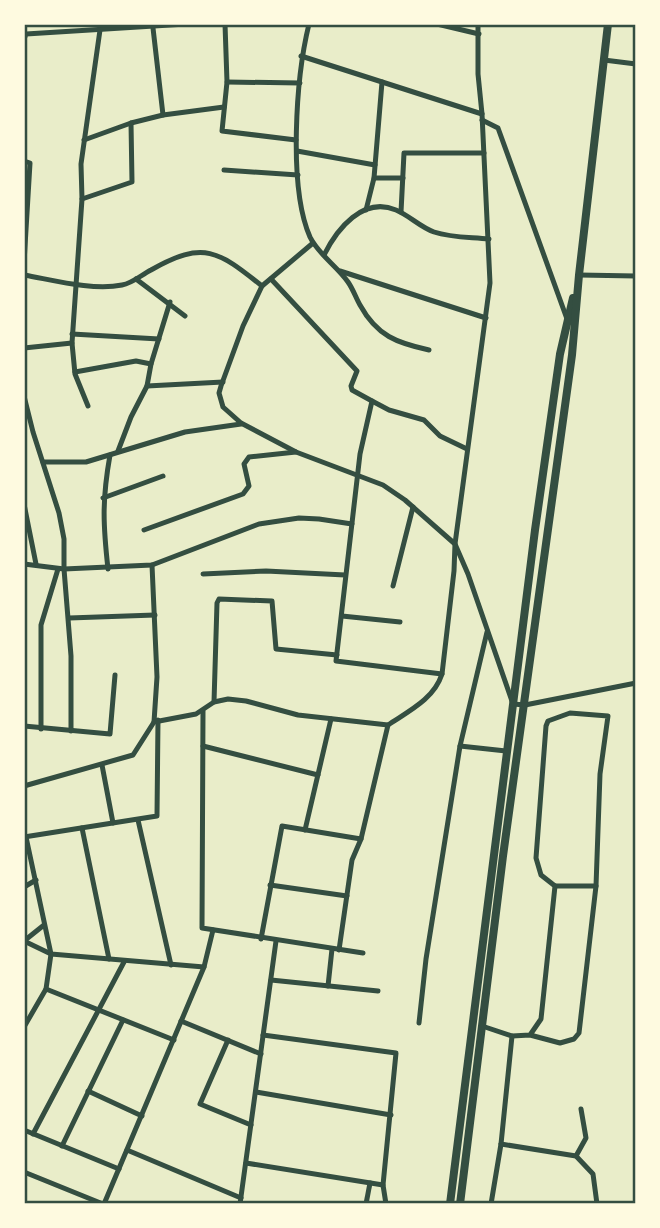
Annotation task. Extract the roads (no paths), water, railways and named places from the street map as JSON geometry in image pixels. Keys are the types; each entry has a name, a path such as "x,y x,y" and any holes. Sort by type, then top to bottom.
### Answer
{"main road":[{"path":"460,1203 503,856 572,355 608,24"},
{"path":"450,1203 537,517 560,354 579,275"}],"street":[{"path":"125,29 134,24"},
{"path":"24,39 26,34 81,27 100,30 111,27 153,28 187,24"},
{"path":"225,24 227,82 222,131 296,140"},
{"path":"309,24 301,56 296,140 302,211 313,243 340,271 368,317 383,334 399,343 429,350"},
{"path":"436,24 479,34"},
{"path":"339,950 352,860 361,839 388,725 432,693 442,674 455,544 490,282 478,74 478,24"},
{"path":"153,28 163,115"},
{"path":"88,406 75,372 72,334 82,200 80,164 100,30"},
{"path":"301,56 482,117 498,128 567,319"},
{"path":"604,60 635,64"},
{"path":"227,82 300,83"},
{"path":"366,210 374,178 382,82"},
{"path":"84,141 131,123 163,115 224,107"},
{"path":"82,200 132,181 131,123"},
{"path":"297,151 375,165"},
{"path":"401,212 404,152 484,153"},
{"path":"24,162 30,163 24,263"},
{"path":"224,170 298,175"},
{"path":"374,178 403,178"},
{"path":"324,255 340,228 351,218 366,210 384,207 401,212 435,233 489,239"},
{"path":"313,243 262,286 243,326 219,393 223,407 242,424 296,452 383,485 455,544 513,704 525,705 635,683"},
{"path":"24,275 76,284 119,285 170,260 205,252 226,258 262,286"},
{"path":"340,271 486,318"},
{"path":"579,275 635,276"},
{"path":"136,279 170,302 185,316"},
{"path":"271,279 357,372 352,390 389,410 424,420 440,436 467,449"},
{"path":"118,451 147,386 170,302"},
{"path":"72,334 159,339"},
{"path":"24,348 72,343"},
{"path":"75,372 136,361 151,364"},
{"path":"147,386 223,382"},
{"path":"24,396 63,530 65,549 61,569 41,625 41,729"},
{"path":"372,401 361,444 336,661 442,674"},
{"path":"43,462 86,462 185,432 242,424"},
{"path":"24,432 33,432"},
{"path":"144,530 243,494 249,486 244,464 250,457 296,452"},
{"path":"108,569 103,498 110,456"},
{"path":"103,498 163,475"},
{"path":"24,504 36,564"},
{"path":"393,586 413,507"},
{"path":"24,564 61,569 152,565 259,524 299,518 352,524"},
{"path":"24,1027 46,989 51,954 25,837 158,816 157,677 152,565"},
{"path":"61,569 69,618 71,731"},
{"path":"454,571 461,570 468,574"},
{"path":"203,574 266,572 345,575"},
{"path":"214,702 219,599 272,601 276,649 337,655"},
{"path":"69,618 155,615"},
{"path":"342,616 400,622"},
{"path":"419,1023 426,959 460,746 487,632"},
{"path":"24,726 110,734 115,676"},
{"path":"24,786 133,755 156,721 190,716 214,702 236,699 298,715 388,725"},
{"path":"202,711 202,928 363,953"},
{"path":"472,1026 482,1026 512,1036 530,1035 560,1042 574,1040 579,1032 596,886 600,774 608,716 570,713 548,721 546,726 536,858 541,875 555,886 596,886"},
{"path":"305,830 331,719"},
{"path":"203,746 317,775"},
{"path":"460,746 506,751"},
{"path":"102,765 113,823"},
{"path":"138,820 171,965"},
{"path":"261,939 282,826 361,839"},
{"path":"82,828 109,959"},
{"path":"24,887 36,880"},
{"path":"270,885 347,896"},
{"path":"530,1035 541,1019 555,886"},
{"path":"44,925 24,941 51,954 204,967"},
{"path":"24,1172 94,1202 103,1203 204,967 213,930"},
{"path":"127,1150 241,1201 276,941"},
{"path":"328,986 332,949"},
{"path":"33,1134 124,962"},
{"path":"271,980 378,991"},
{"path":"46,989 174,1040"},
{"path":"62,1146 123,1020"},
{"path":"181,1021 261,1054"},
{"path":"264,1035 396,1053 383,1185 386,1203"},
{"path":"491,1203 501,1144 512,1036"},
{"path":"228,1040 200,1104 251,1125"},
{"path":"88,1091 142,1116"},
{"path":"256,1092 391,1115"},
{"path":"576,1156 586,1138 581,1109"},
{"path":"24,1130 119,1169"},
{"path":"501,1144 576,1156 593,1174 597,1203"},
{"path":"246,1163 383,1185"},
{"path":"366,1203 370,1183"}]}
